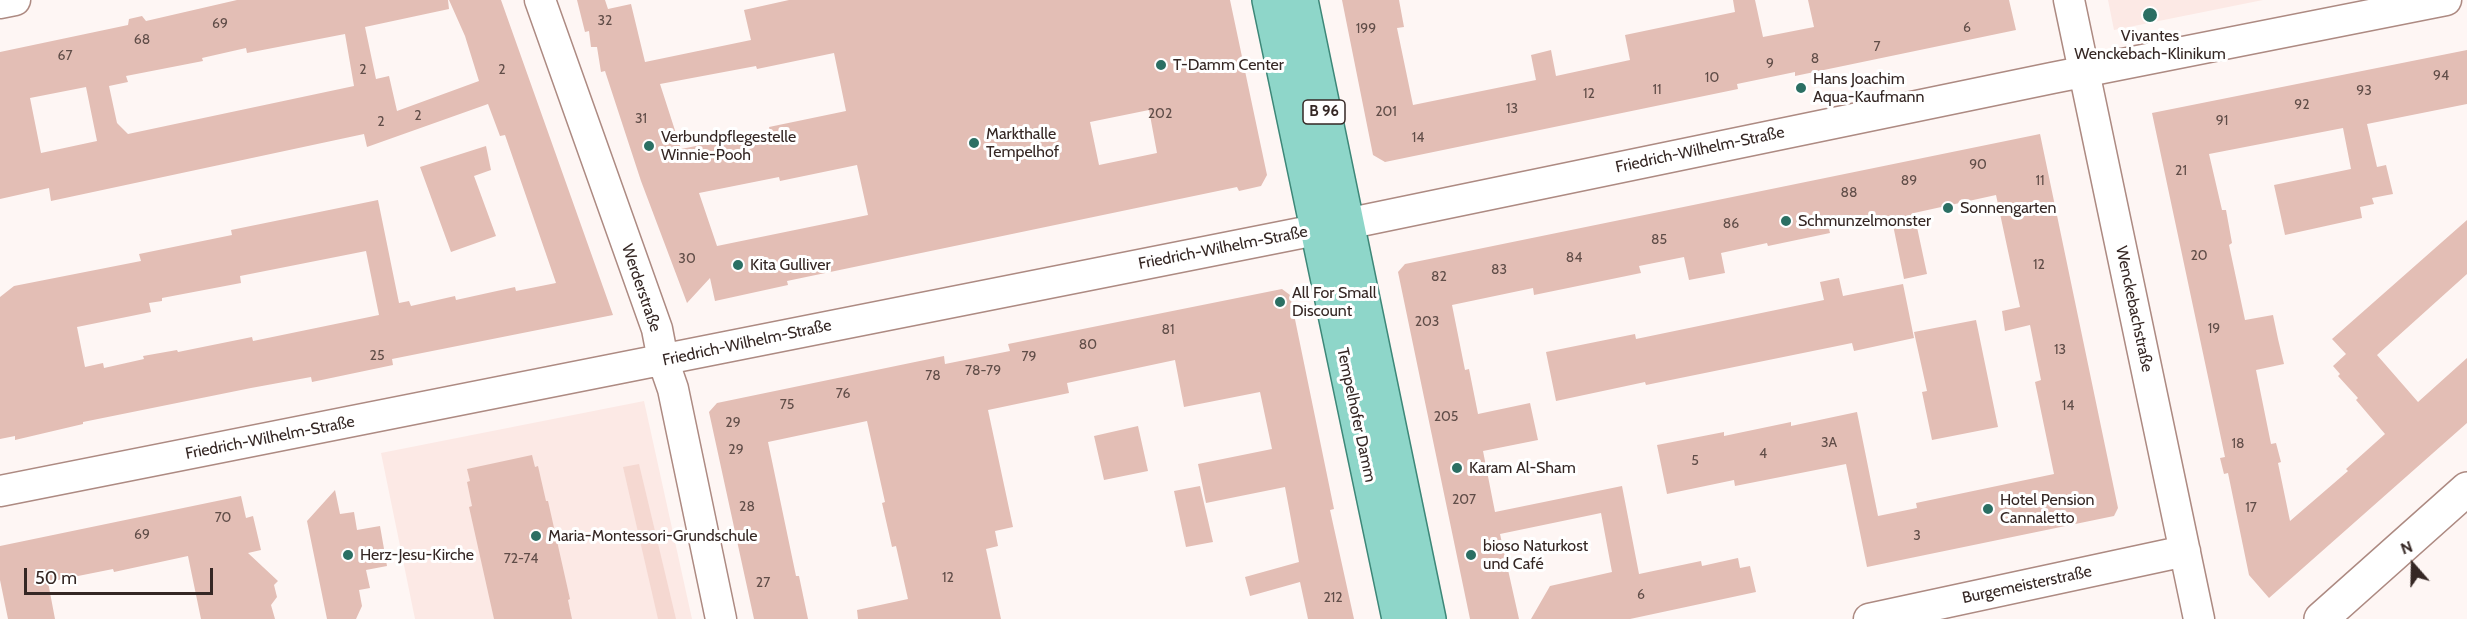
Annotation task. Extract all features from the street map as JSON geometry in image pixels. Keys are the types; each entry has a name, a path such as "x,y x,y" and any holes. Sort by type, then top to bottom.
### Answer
{"main road":[{"name":"Tempelhofer Damm","path":"1269,0 1332,227 1429,619"},
{"name":"Tempelhofer Damm","path":"1301,0 1332,227 1399,619"}],"street":[{"path":"0,3 15,0"},
{"name":"Werderstraße","path":"540,0 657,329 663,360 673,389 721,619"},
{"name":"Wenckebachstraße","path":"2069,0 2199,619"},
{"name":"Friedrich-Wilhelm-Straße","path":"0,491 663,360 686,353 1332,227 2446,0"},
{"path":"2321,619 2467,489"},
{"name":"Burgemeisterstraße","path":"1869,619 2185,551"}],"shaded area":[{"name":"Vivantes Wenckebach-Klinikum","path":"2108,0 2263,0 2114,30"},
{"name":"Maria-Montessori-Grundschule","path":"644,401 692,619 415,619 381,453"},
{"path":"639,464 676,619 658,619 623,467"}],"building":[{"path":"237,0 448,0 449,9 365,27 376,79 389,76 397,111 479,81 465,36 449,0 501,0 613,315 392,359 393,365 312,382 311,377 83,422 83,424 15,440 15,436 0,439 0,297 14,286 141,261 139,254 232,235 231,230 378,200 399,303 409,301 411,306 455,296 456,300 515,287 516,291 556,283 505,135 500,136 488,104 367,147 364,134 51,201 49,188 0,199 0,52 128,25 129,19 142,16 146,21","holes":["345,34 354,86 128,134 117,123 109,86 128,82 126,76 203,61 202,58 246,48 247,53","86,87 97,141 41,153 30,98","366,251 379,315 253,341 252,337 178,352 177,350 143,356 144,359 104,368 103,363 85,367 77,327 151,312 149,303 162,301 162,298 241,283 240,276"]},
{"path":"577,0 605,0 608,9 631,4 645,62 751,40 744,10 789,0 1230,0 1267,175 1261,186 1239,191 1237,187 787,281 788,285 715,301 710,278 687,303 641,181 605,71 601,72 597,47 591,47 589,31 585,32","holes":["834,53 846,111 769,127 770,131 681,149 660,84 756,66 757,69","1149,110 1157,153 1099,165 1090,122","857,165 868,215 717,246 699,193 779,177 780,181"]},
{"path":"1342,0 1399,0 1404,27 1397,28 1413,105 1536,80 1531,55 1551,50 1556,76 1630,60 1625,35 1735,12 1733,0 1755,0 1763,37 1814,27 1808,0 2009,0 2016,30 1795,76 1795,72 1737,84 1738,89 1385,162 1373,155"},
{"path":"2467,50 2467,104 2367,124 2377,167 2386,165 2393,194 2372,198 2374,204 2360,207 2362,218 2285,235 2274,185 2351,169 2343,128 2209,154 2222,210 2226,210 2232,243 2229,245 2245,320 2273,315 2284,364 2256,370 2271,444 2276,443 2281,462 2278,463 2290,521 2348,471 2346,469 2385,434 2338,376 2340,374 2333,366 2346,354 2332,339 2467,220 2467,274 2377,355 2418,402 2467,358 2467,423 2269,598 2249,575 2228,473 2224,474 2220,458 2225,457 2152,113"},
{"path":"2040,134 2118,508 2114,516 1867,567 1846,464 1735,486 1734,480 1667,494 1657,445 1724,432 1724,436 1791,422 1791,426 1857,412 1878,516 1917,508 1916,503 2054,474 2035,382 2041,380 2030,325 2005,331 2002,311 2020,307 1996,195 1914,213 1927,274 1904,279 1892,220 1872,225 1871,220 1829,229 1830,233 1721,253 1725,273 1689,280 1684,257 1639,266 1641,273 1534,295 1533,288 1452,305 1465,370 1469,369 1478,414 1530,403 1538,440 1483,451 1495,512 1622,486 1639,574 1701,561 1702,566 1738,558 1740,568 1750,566 1756,592 1630,619 1531,619 1550,586 1612,572 1601,513 1500,534 1519,619 1470,619 1398,272 1405,264"},
{"path":"486,146 491,170 474,176 496,236 451,252 420,167"},
{"path":"1839,278 1843,296 1903,284 1914,338 1854,351 1852,343 1556,401 1546,352 1635,334 1636,339 1824,300 1820,282"},
{"path":"1282,289 1290,295 1334,509 1330,510 1354,619 1308,619 1300,582 1250,596 1245,577 1299,562 1285,487 1206,503 1198,464 1272,449 1260,392 1184,407 1175,360 1067,383 1069,393 988,410 1013,527 995,531 998,546 986,549 1001,619 858,619 857,610 908,599 896,546 892,547 882,503 885,502 867,421 768,442 796,576 799,576 808,619 754,619 709,412 717,403 944,356 945,364 1010,351 1008,344"},
{"path":"1976,320 1998,427 1932,440 1922,392 1927,391 1914,332"},
{"path":"1138,426 1148,471 1104,480 1094,436"},
{"path":"532,455 535,467 538,466 546,501 548,501 570,599 568,600 572,619 494,619 469,507 472,506 467,469"},
{"path":"1200,486 1213,542 1186,547 1174,491"},
{"name":"Herz-Jesu-Kirche","path":"335,490 340,514 354,512 357,530 380,526 387,566 366,570 370,588 359,590 362,606 356,619 327,619 307,521"},
{"path":"241,496 246,518 253,516 261,550 248,553 278,581 274,585 277,597 271,605 275,619 201,619 188,556 114,572 113,569 48,582 55,619 8,619 0,580 0,546"}],"place":[{"name":"Vivantes Wenckebach-Klinikum","path":"2150,15"},
{"name":"T-Damm Center","path":"1161,65"},
{"name":"Hans Joachim Aqua-Kaufmann","path":"1801,88"},
{"name":"Markthalle Tempelhof","path":"974,143"},
{"name":"Verbundpflegestelle Winnie-Pooh","path":"649,146"},
{"name":"Sonnengarten","path":"1948,208"},
{"name":"Schmunzelmonster","path":"1786,221"},
{"name":"Kita Gulliver","path":"738,265"},
{"name":"All For Small Discount","path":"1280,302"},
{"name":"Karam Al-Sham","path":"1457,468"},
{"name":"Hotel Pension Cannaletto","path":"1988,509"},
{"name":"Maria-Montessori-Grundschule","path":"536,536"},
{"name":"Herz-Jesu-Kirche","path":"348,555"},
{"name":"bioso Naturkost und Café","path":"1471,555"}]}
